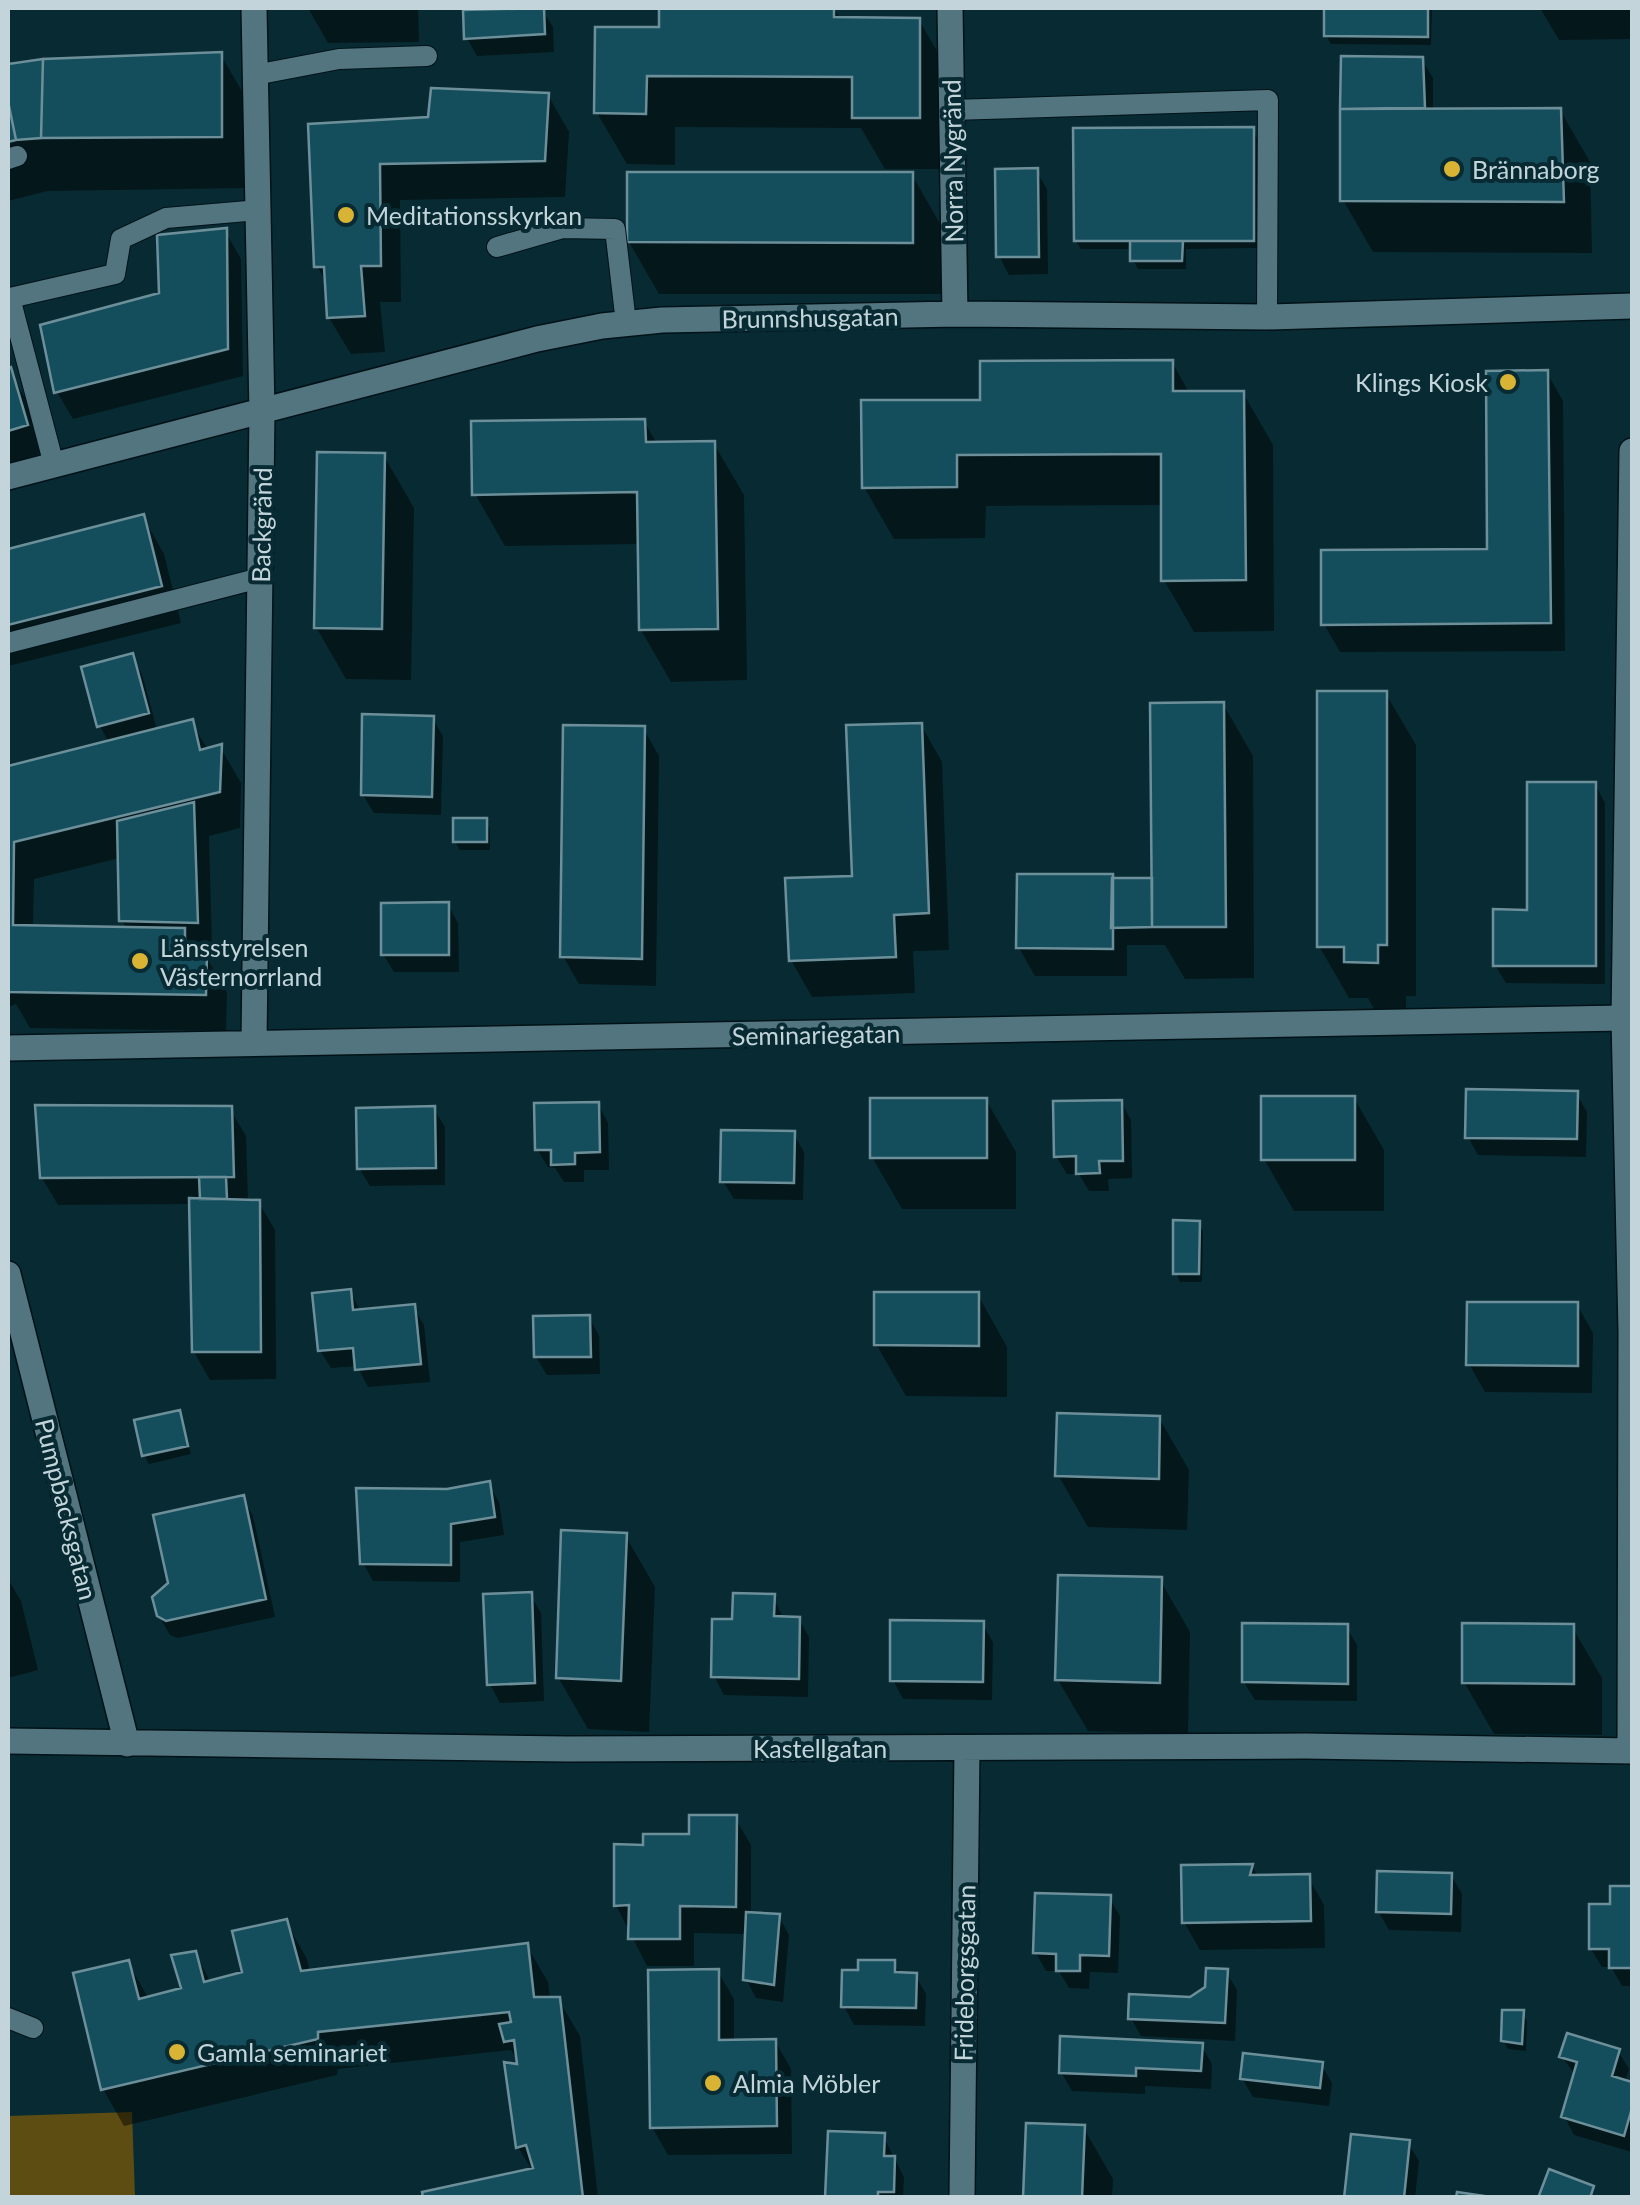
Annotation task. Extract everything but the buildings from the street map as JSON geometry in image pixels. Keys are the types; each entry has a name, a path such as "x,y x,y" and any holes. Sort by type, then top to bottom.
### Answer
{"street":[{"name":"Backgränd","path":"254,8 262,412 254,1042"},
{"name":"Norra Nygränd","path":"950,8 955,314"},
{"name":"Brunnshusgatan","path":"8,477 537,339 626,324 955,314 1267,317 1632,306"},
{"path":"1631,1751 1628,1018 1632,450"},
{"name":"Seminariegatan","path":"8,1048 1628,1018"},
{"name":"Pumpbacksgatan","path":"8,1274 127,1744"},
{"name":"Kastellgatan","path":"8,1741 1631,1751"},
{"name":"Frideborgsgatan","path":"962,2198 968,1748"}],"lane":[{"path":"256,75 340,59 427,56"},
{"path":"952,110 1268,100 1267,317"},
{"path":"54,465 10,298 115,274 121,240 166,218 258,210"},
{"path":"497,247 563,228 615,229 626,324"},
{"path":"8,643 260,578"},
{"path":"8,2018 34,2028"}],"shaded area":[{"path":"132,2112 135,2197 8,2197 8,2116"}],"place":[{"name":"Brännaborg","path":"1452,169"},
{"name":"Meditationsskyrkan","path":"346,215"},
{"name":"Klings Kiosk","path":"1508,382"},
{"name":"Länsstyrelsen Västernorrland","path":"140,961"},
{"name":"Gamla seminariet","path":"177,2052"},
{"name":"Almia Möbler","path":"713,2083"}]}
